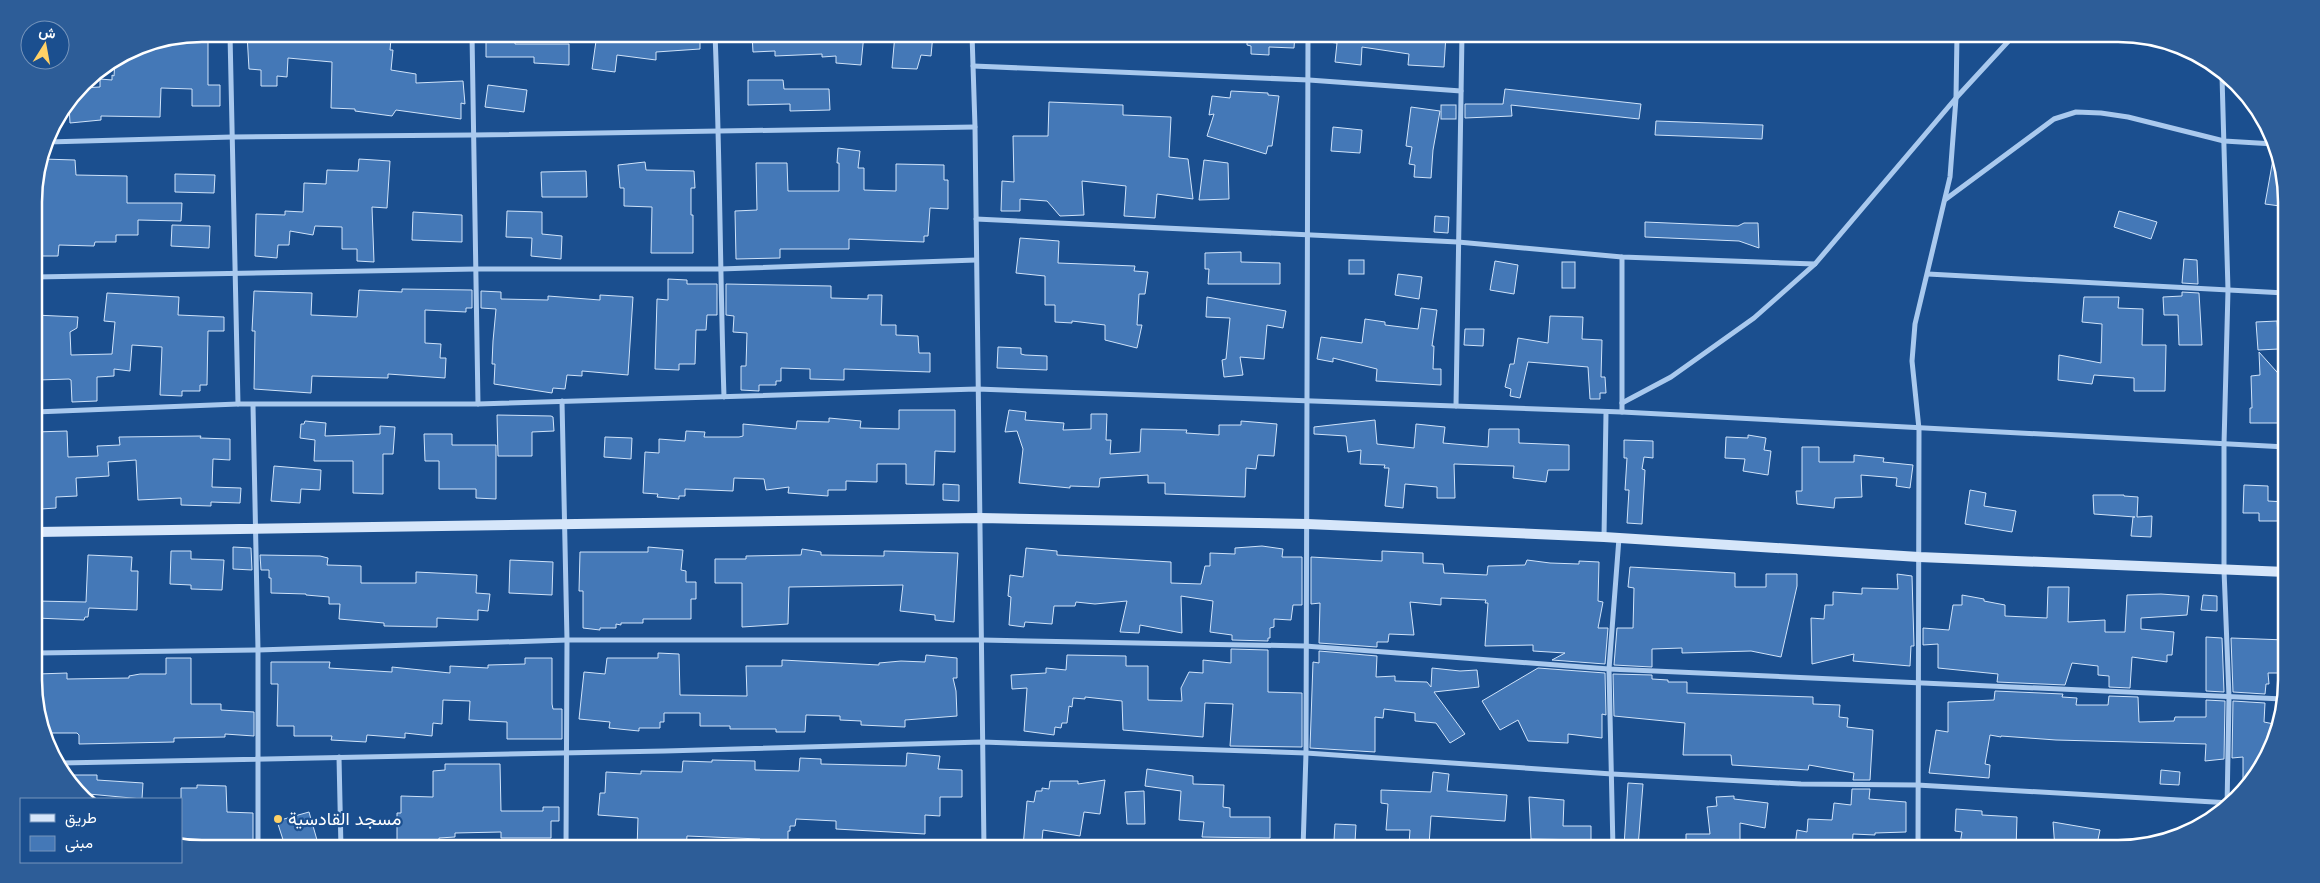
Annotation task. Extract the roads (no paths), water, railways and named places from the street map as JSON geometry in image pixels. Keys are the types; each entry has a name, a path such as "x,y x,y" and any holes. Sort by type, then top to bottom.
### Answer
{"street":[{"path":"1304,840 1308,42"},
{"path":"1456,406 1462,42"},
{"path":"1918,840 1918,429 1912,361 1915,324 1950,177 1956,98 1957,42"},
{"path":"1622,404 1671,377 1754,318 1815,264 1956,98 2008,42"},
{"path":"230,43 238,404"},
{"path":"472,43 478,404"},
{"path":"715,43 724,397"},
{"path":"972,43 975,126 984,841"},
{"path":"973,66 1309,80 1460,91"},
{"path":"2222,81 2228,290 2224,444 2224,570 2229,697 2228,797"},
{"path":"1945,199 2054,119 2076,112 2101,112 2128,117 2224,141 2266,144"},
{"path":"55,142 232,137 473,135 975,126"},
{"path":"976,219 1458,242 1622,257 1815,264"},
{"path":"1622,257 1622,412"},
{"path":"43,276 476,269 720,270 976,260"},
{"path":"1928,274 2278,293"},
{"path":"43,412 238,404 478,404 977,389 1606,413 1622,412 2278,447"},
{"path":"562,401 566,525 566,841"},
{"path":"253,405 258,650 258,841"},
{"path":"1604,537 1606,413"},
{"path":"42,532 980,518 1307,524 1604,537 1919,557 2278,572"},
{"path":"1613,840 1609,670 1619,538"},
{"path":"42,653 258,650 567,640 982,640 1305,646 1609,670 2276,699"},
{"path":"65,763 982,742 1306,753 1612,774 1801,784 1917,785 2220,804"},
{"path":"339,757 341,841"}],"place":[{"name":"مسجد القادسية","path":"278,819"}]}
